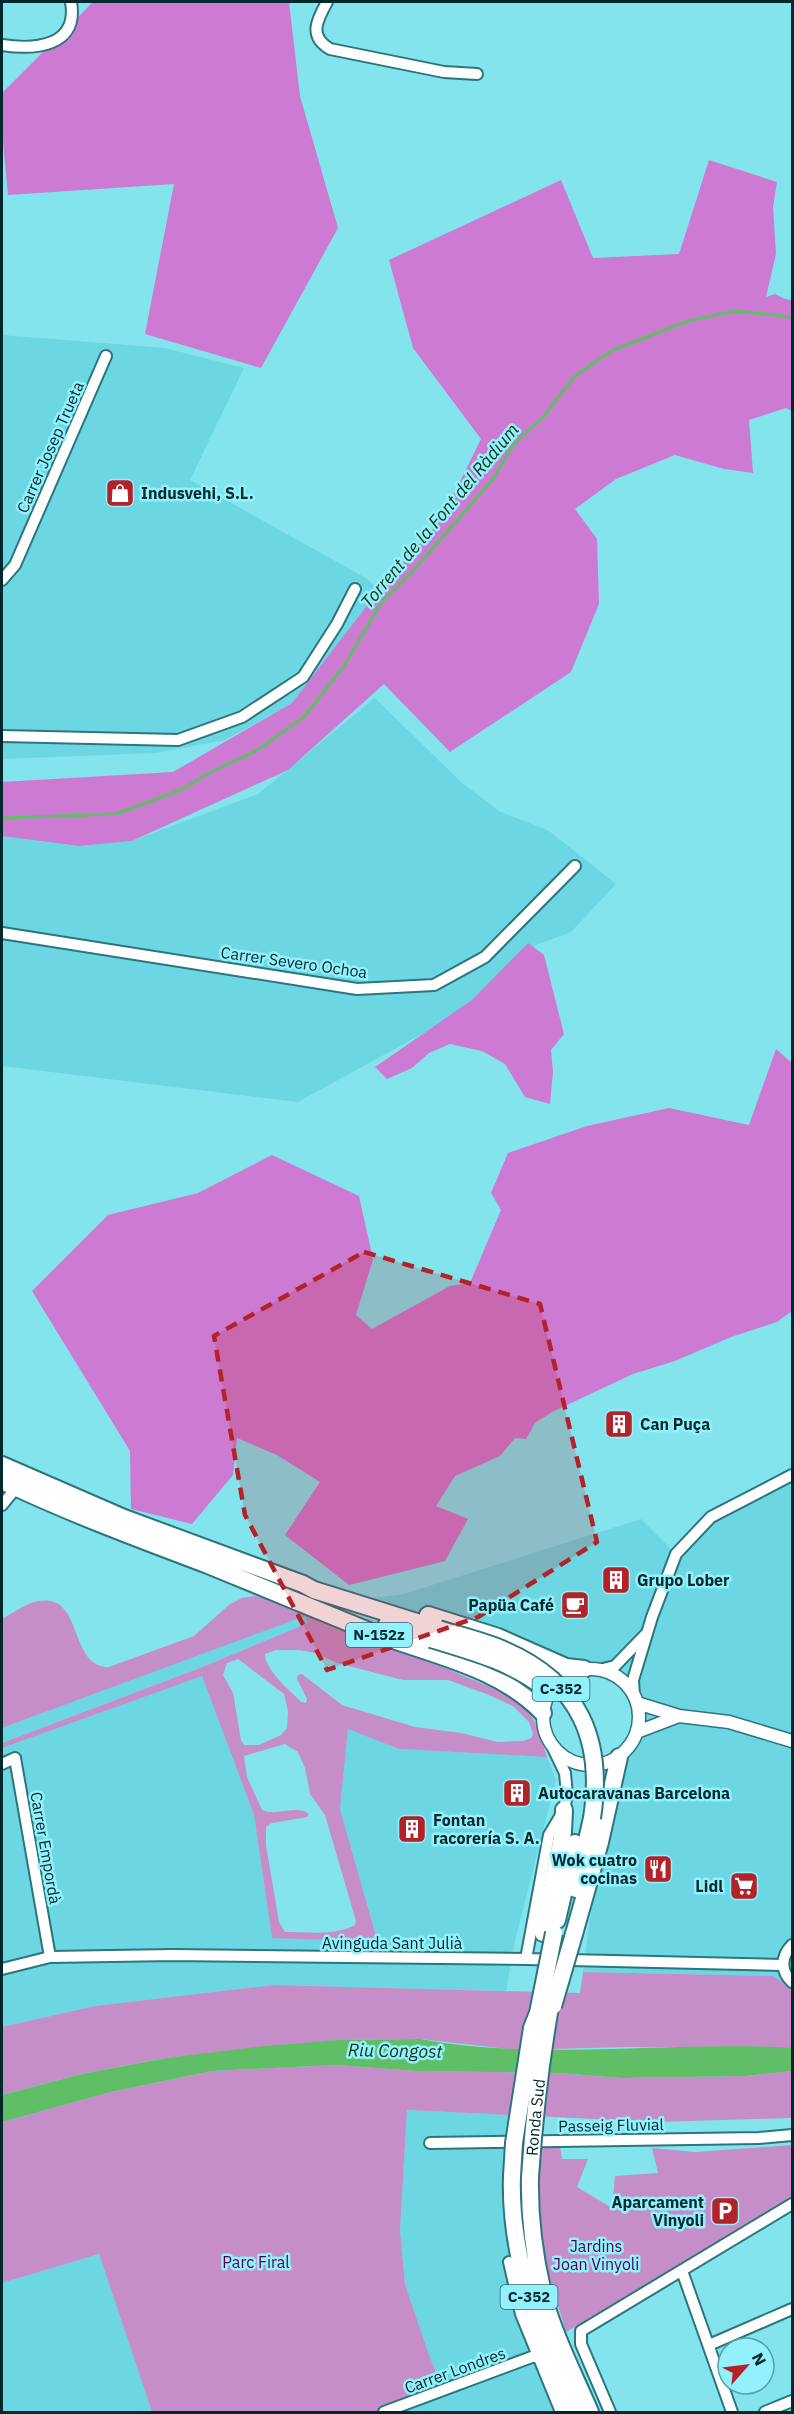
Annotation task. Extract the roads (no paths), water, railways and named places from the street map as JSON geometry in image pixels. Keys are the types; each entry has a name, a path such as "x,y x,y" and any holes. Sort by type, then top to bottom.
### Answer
{"highway":[{"name":"N-152z","path":"2,1465 124,1518 303,1584 316,1584 373,1598 498,1637 566,1667 592,1670"},
{"name":"N-152z","path":"9,1485 363,1629 490,1675 531,1700 543,1713"},
{"name":"C-352","path":"210,1566 435,1634 504,1650 529,1663 566,1694 581,1717 590,1737 595,1758 596,1794 587,1819 559,1934"},
{"name":"C-352","path":"303,1584 435,1634"},
{"path":"538,2032 531,2012 559,1934 600,1842 619,1757"},
{"path":"538,2032 559,1934 564,1810"},
{"name":"Ronda Sud","path":"538,2032 517,2121 511,2196 518,2254 526,2285 538,2325 573,2412"},
{"name":"Ronda Sud","path":"538,2032 530,2177 532,2234 547,2307 590,2412"},
{"path":"509,2262 506,2223 511,2196"}],"street":[{"path":"2,45 21,48 36,47 57,39 66,32 70,20 71,2"},
{"path":"327,2 317,19 316,32 321,44 330,49 444,72 477,74"},
{"name":"Carrer Josep Trueta","path":"2,580 15,566 106,356"},
{"path":"2,736 178,740 242,717 303,677 337,624 355,589"},
{"name":"Carrer Severo Ochoa","path":"2,933 357,989 434,985 485,957 575,866"},
{"path":"553,1748 565,1758 578,1764 592,1766 606,1764 619,1757 631,1745 639,1723 633,1680 652,1617 676,1554 711,1517 792,1475"},
{"path":"2,1505 9,1485"},
{"path":"526,1959 549,1835 564,1810 567,1796 565,1773 543,1726 545,1703 553,1687 562,1678 615,1666 649,1631"},
{"name":"N-152z","path":"592,1670 614,1675 624,1682 635,1699 679,1716 729,1722 792,1741"},
{"name":"N-152z","path":"637,1732 679,1716"},
{"name":"Carrer Empordà","path":"2,1764 15,1758 50,1957"},
{"path":"792,1945 784,1957 783,1965 792,1983"},
{"name":"Avinguda Sant Julià","path":"2,1969 50,1957 173,1956 526,1959 783,1965"},
{"name":"Passeig Fluvial","path":"430,2143 759,2138 792,2135"},
{"path":"610,2412 581,2344 581,2331 792,2204"},
{"path":"509,2262 520,2314 561,2412"},
{"path":"682,2271 732,2412"},
{"path":"709,2345 792,2309"},
{"name":"Carrer Londres","path":"384,2412 537,2355"},
{"path":"765,2412 792,2401"}],"water":[{"name":"Riu Congost","path":"420,2039 466,2046 513,2049 699,2046 792,2048 792,2071 746,2076 621,2078 558,2073 417,2071 336,2065 212,2071 111,2092 2,2122 2,2095 82,2074 166,2058 265,2046 338,2040"}],"waterway":[{"name":"Torrent de la Font del Ràdium","path":"2,818 116,814 181,790 209,773 256,751 304,717 344,666 381,603 414,570 493,479 513,445 544,416 574,377 611,351 688,321 735,311 792,317"}],"place":[{"name":"Indusvehi, S.L.","path":"120,493"},
{"name":"Can Puça","path":"619,1424"},
{"name":"Grupo Lober","path":"616,1580"},
{"name":"Papüa Café","path":"575,1605"},
{"name":"Autocaravanas Barcelona","path":"517,1793"},
{"name":"Fontan racorería S. A.","path":"412,1829"},
{"name":"Wok cuatro cocinas","path":"658,1869"},
{"name":"Lidl","path":"744,1886"},
{"name":"Aparcament Vinyoli","path":"725,2211"}],"park label":[{"name":"Jardins Joan Vinyoli","path":"596,2255"},
{"name":"Parc Firal","path":"256,2262"}]}
